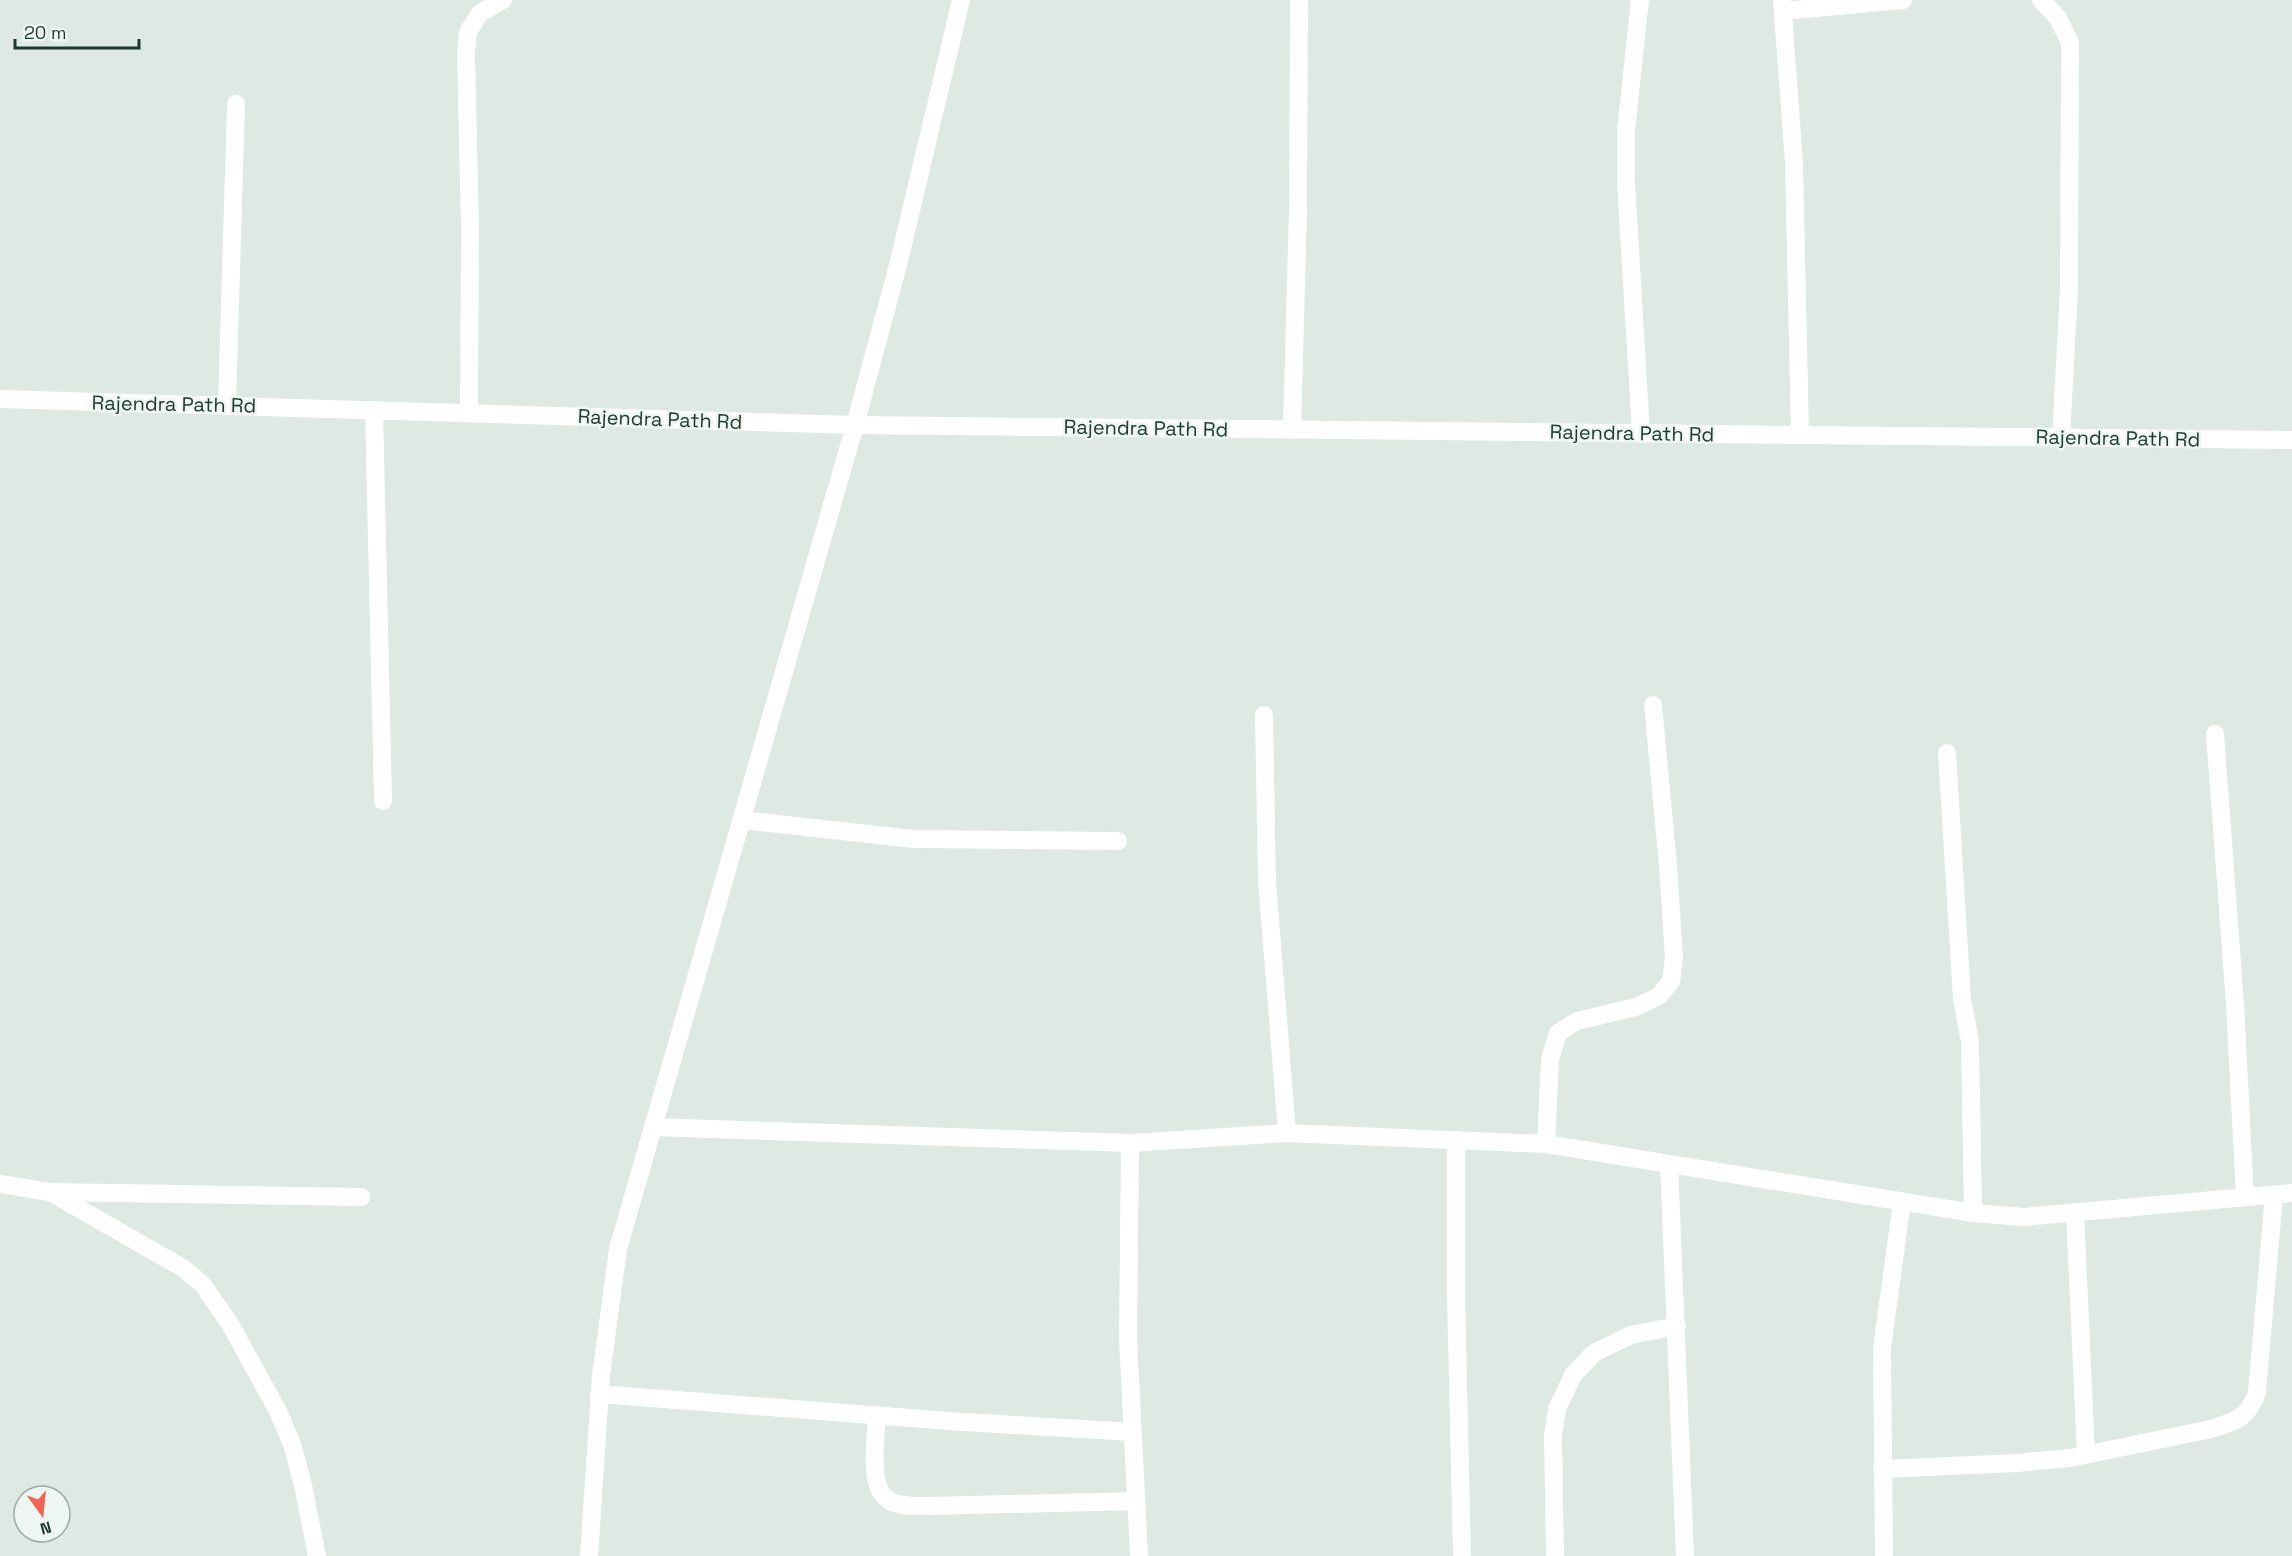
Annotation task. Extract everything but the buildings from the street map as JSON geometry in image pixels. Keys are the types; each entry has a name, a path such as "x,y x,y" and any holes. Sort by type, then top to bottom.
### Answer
{"street":[{"path":"469,413 470,229 466,52 468,32 480,13 503,0"},
{"path":"589,1556 599,1394 618,1249 855,425 898,265 961,0"},
{"path":"1292,429 1298,209 1299,0"},
{"path":"1640,0 1626,130 1626,183 1641,433"},
{"path":"1800,435 1794,163 1783,6 1903,0"},
{"path":"2041,0 2058,18 2070,43 2069,289 2061,437"},
{"path":"227,405 236,104"},
{"name":"Rajendra Path Rd","path":"0,399 855,425 2292,440"},
{"path":"374,410 383,801"},
{"path":"1546,1144 1550,1059 1558,1033 1577,1021 1636,1006 1659,996 1671,981 1674,958 1673,935 1653,705"},
{"path":"1264,715 1267,881 1287,1134"},
{"path":"2215,734 2235,1004 2245,1197"},
{"path":"1947,753 1962,999 1970,1041 1973,1213"},
{"path":"741,819 914,839 1118,841"},
{"path":"652,1127 1130,1143 1287,1134 1546,1144 1973,1213 2024,1217 2292,1193"},
{"path":"1456,1140 1456,1308 1462,1553"},
{"path":"1130,1143 1128,1339 1139,1556"},
{"path":"1669,1164 1685,1556"},
{"path":"0,1184 50,1192 361,1197"},
{"path":"50,1192 183,1268 203,1285 230,1324 278,1411 292,1444 318,1556"},
{"path":"1882,1469 2017,1463 2070,1458 2211,1429 2234,1422 2251,1409 2257,1393 2274,1195"},
{"path":"1884,1556 1882,1348 1902,1202"},
{"path":"2075,1212 2086,1454"},
{"path":"1555,1556 1553,1436 1557,1409 1574,1375 1594,1353 1622,1339 1631,1335 1677,1326"},
{"path":"599,1394 878,1416 1131,1432"},
{"path":"878,1416 875,1470 879,1489 888,1500 904,1505 929,1506 1136,1501"}]}
